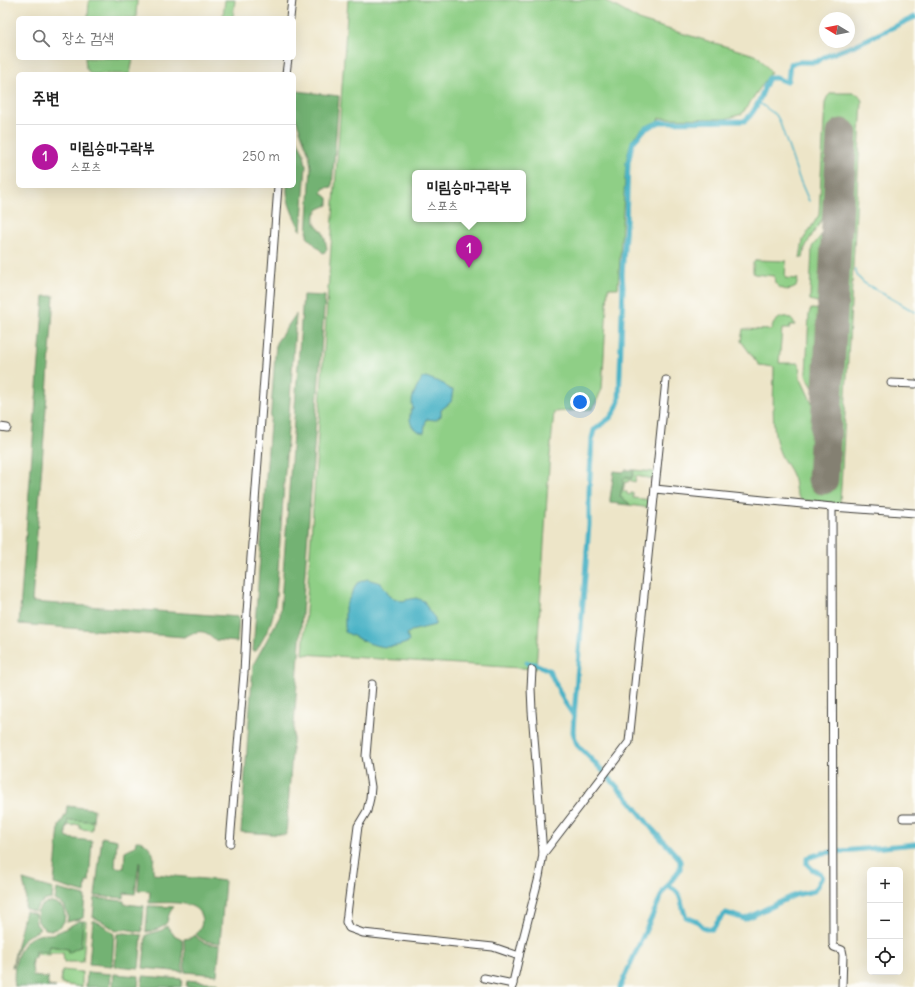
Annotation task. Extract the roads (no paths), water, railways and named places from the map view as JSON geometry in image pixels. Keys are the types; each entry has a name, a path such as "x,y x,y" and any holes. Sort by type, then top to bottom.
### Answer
{"street":[{"path":"290,16 292,0"},
{"path":"286,72 288,60"},
{"path":"230,843 244,673 278,188"},
{"path":"543,854 629,742 666,380"},
{"path":"891,383 915,384"},
{"path":"655,489 832,507 915,513"},
{"path":"832,507 832,944 834,947 842,950 842,987"},
{"path":"484,978 512,985 539,877 543,854 532,711 532,670"},
{"path":"372,684 366,756 372,787 367,811 358,826 346,922 348,928 363,933 493,947 519,956"},
{"path":"903,818 915,818"}],"water":[{"path":"426,377 444,384 449,389 453,390 451,402 441,410 441,416 436,420 426,419 424,433 413,428 410,418 411,410 413,409 412,400 414,392 422,378"},
{"path":"367,579 381,583 391,597 402,601 416,598 424,601 429,611 435,618 435,625 411,631 407,634 409,642 391,647 383,647 368,643 345,632 345,607 357,583"}],"waterway":[{"path":"574,716 589,525 592,438 594,430 610,418 619,401 623,286 622,274 626,222 628,162 633,142 645,129 660,122 744,121 756,107 769,78 776,78 786,82 788,80 790,64 799,62 816,62 824,57 855,45 915,17"},
{"path":"758,102 776,115 779,120 799,178 809,201"},
{"path":"855,270 858,277 864,283 915,312"},
{"path":"527,663 535,664 549,670 564,701 574,716 573,732 577,745 631,802 680,861 680,869 663,892 620,987"},
{"path":"668,886 677,892 681,899 686,917 698,922 705,929 712,929 726,913 745,919 795,895 814,891 822,877 821,874 807,864 807,858 823,853 915,844"}],"place":[{"name":"미림승마구락부","path":"469,268"}]}
